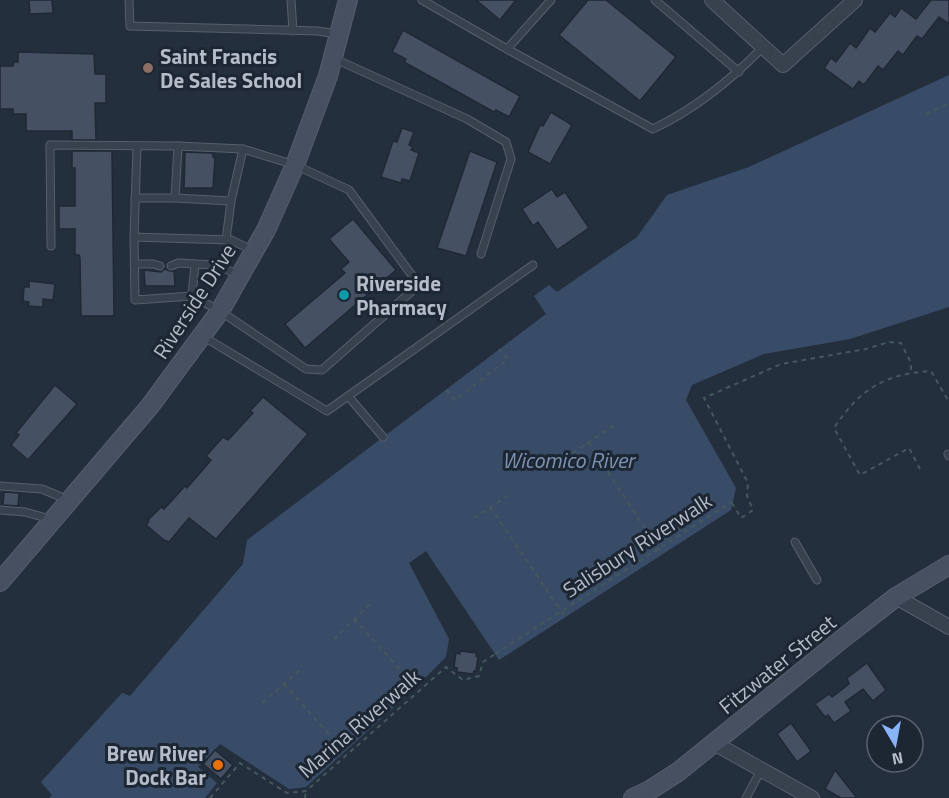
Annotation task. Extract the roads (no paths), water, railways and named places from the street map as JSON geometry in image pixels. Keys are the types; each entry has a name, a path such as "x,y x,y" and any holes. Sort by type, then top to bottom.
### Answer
{"street":[{"name":"Riverside Drive","path":"0,582 150,406 220,311 266,230 295,165 328,76 348,0"},
{"path":"717,2 783,65 855,0"},
{"name":"Fitzwater Street","path":"633,798 678,772 896,597 949,565"},
{"path":"896,597 949,627"},
{"path":"714,743 812,798"}],"lane":[{"path":"129,0 130,26 339,34"},
{"path":"291,0 293,31"},
{"path":"422,0 653,129 719,88 739,72 763,47"},
{"path":"507,49 551,0"},
{"path":"655,0 739,72"},
{"path":"333,58 467,119 506,142 511,159 482,254"},
{"path":"51,246 50,145 178,146 243,149 295,165 349,189 414,278 413,290 322,370 306,369 220,311 192,296 135,300 134,237 137,146"},
{"path":"175,198 178,146"},
{"path":"226,240 231,201 243,149"},
{"path":"135,198 231,201"},
{"path":"134,237 231,240 254,251"},
{"path":"134,264 158,263"},
{"path":"173,263 217,264 240,275"},
{"path":"192,296 195,264"},
{"path":"202,336 327,411 533,265"},
{"path":"348,396 383,437"},
{"path":"0,486 42,489 68,500"},
{"path":"0,510 24,512 52,519"},
{"path":"795,542 817,580"},
{"path":"746,798 761,770"}],"water":[{"name":"Wicomico River","path":"949,75 949,307 850,339 764,354 692,385 686,400 736,488 731,510 499,660 426,551 409,563 449,639 446,657 306,787 289,789 220,744 198,767 217,783 205,798 49,798 52,795 41,782 122,693 130,696 243,564 247,540 546,314 534,296 549,285 557,292 637,237 667,195 749,167"}],"place":[{"name":"Saint Francis De Sales School","path":"148,68"},
{"name":"Riverside Pharmacy","path":"344,295"},
{"name":"Brew River Dock Bar","path":"218,765"}]}
